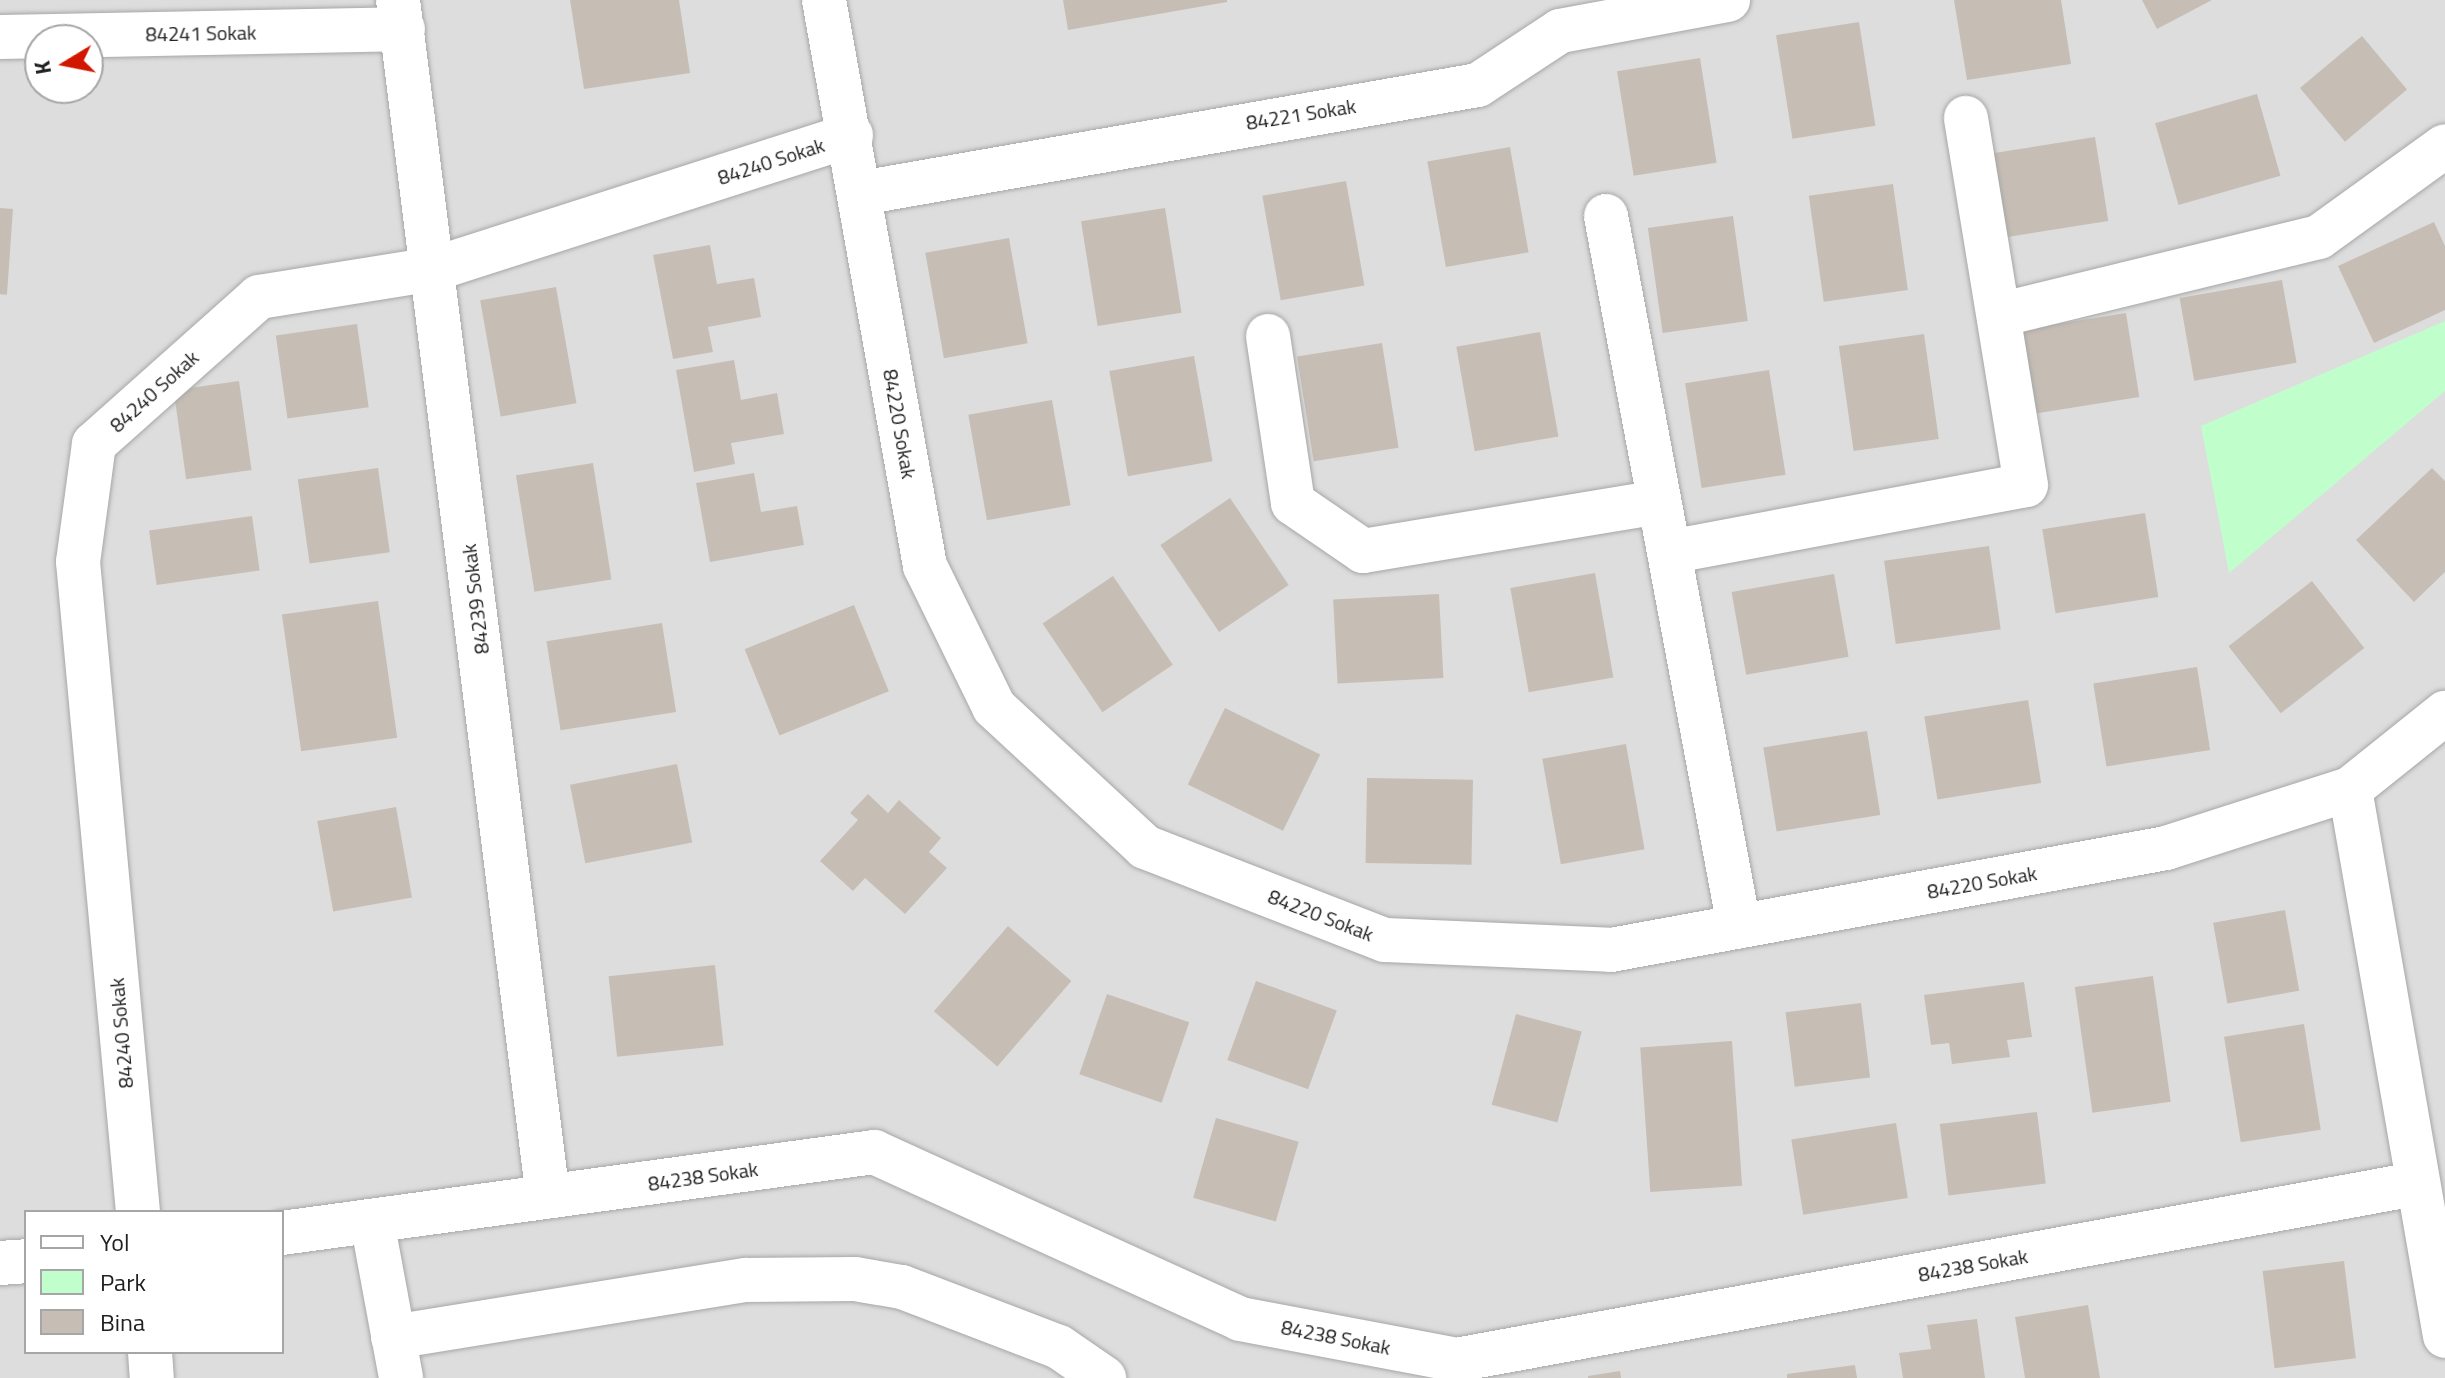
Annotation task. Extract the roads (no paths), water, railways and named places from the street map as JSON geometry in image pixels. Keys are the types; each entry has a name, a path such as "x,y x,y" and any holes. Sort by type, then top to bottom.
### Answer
{"street":[{"name":"84220 Sokak","path":"824,0 851,135 925,566 994,707 1145,847 1385,940 1611,950 2166,848 2350,789 2445,713"},
{"name":"84221 Sokak","path":"861,193 1478,85 1557,16 1728,0"},
{"name":"84241 Sokak","path":"0,37 401,15"},
{"name":"84239 Sokak","path":"401,15 548,1197"},
{"path":"1669,552 2026,485 1966,118"},
{"name":"84240 Sokak","path":"138,1210 78,562 94,444 259,297 434,269 851,135"},
{"path":"1999,315 2319,237 2445,146"},
{"path":"1606,216 1739,926"},
{"path":"1268,336 1293,503 1363,551 1659,502"},
{"path":"2350,789 2415,1184 2445,1336"},
{"name":"84238 Sokak","path":"284,1233 874,1152 1240,1319 1458,1369 2415,1184"},
{"path":"372,1221 397,1358 746,1280 855,1279 902,1287 1059,1347 1104,1378"},
{"path":"0,1263 24,1261"},
{"path":"150,1354 152,1378"}]}
